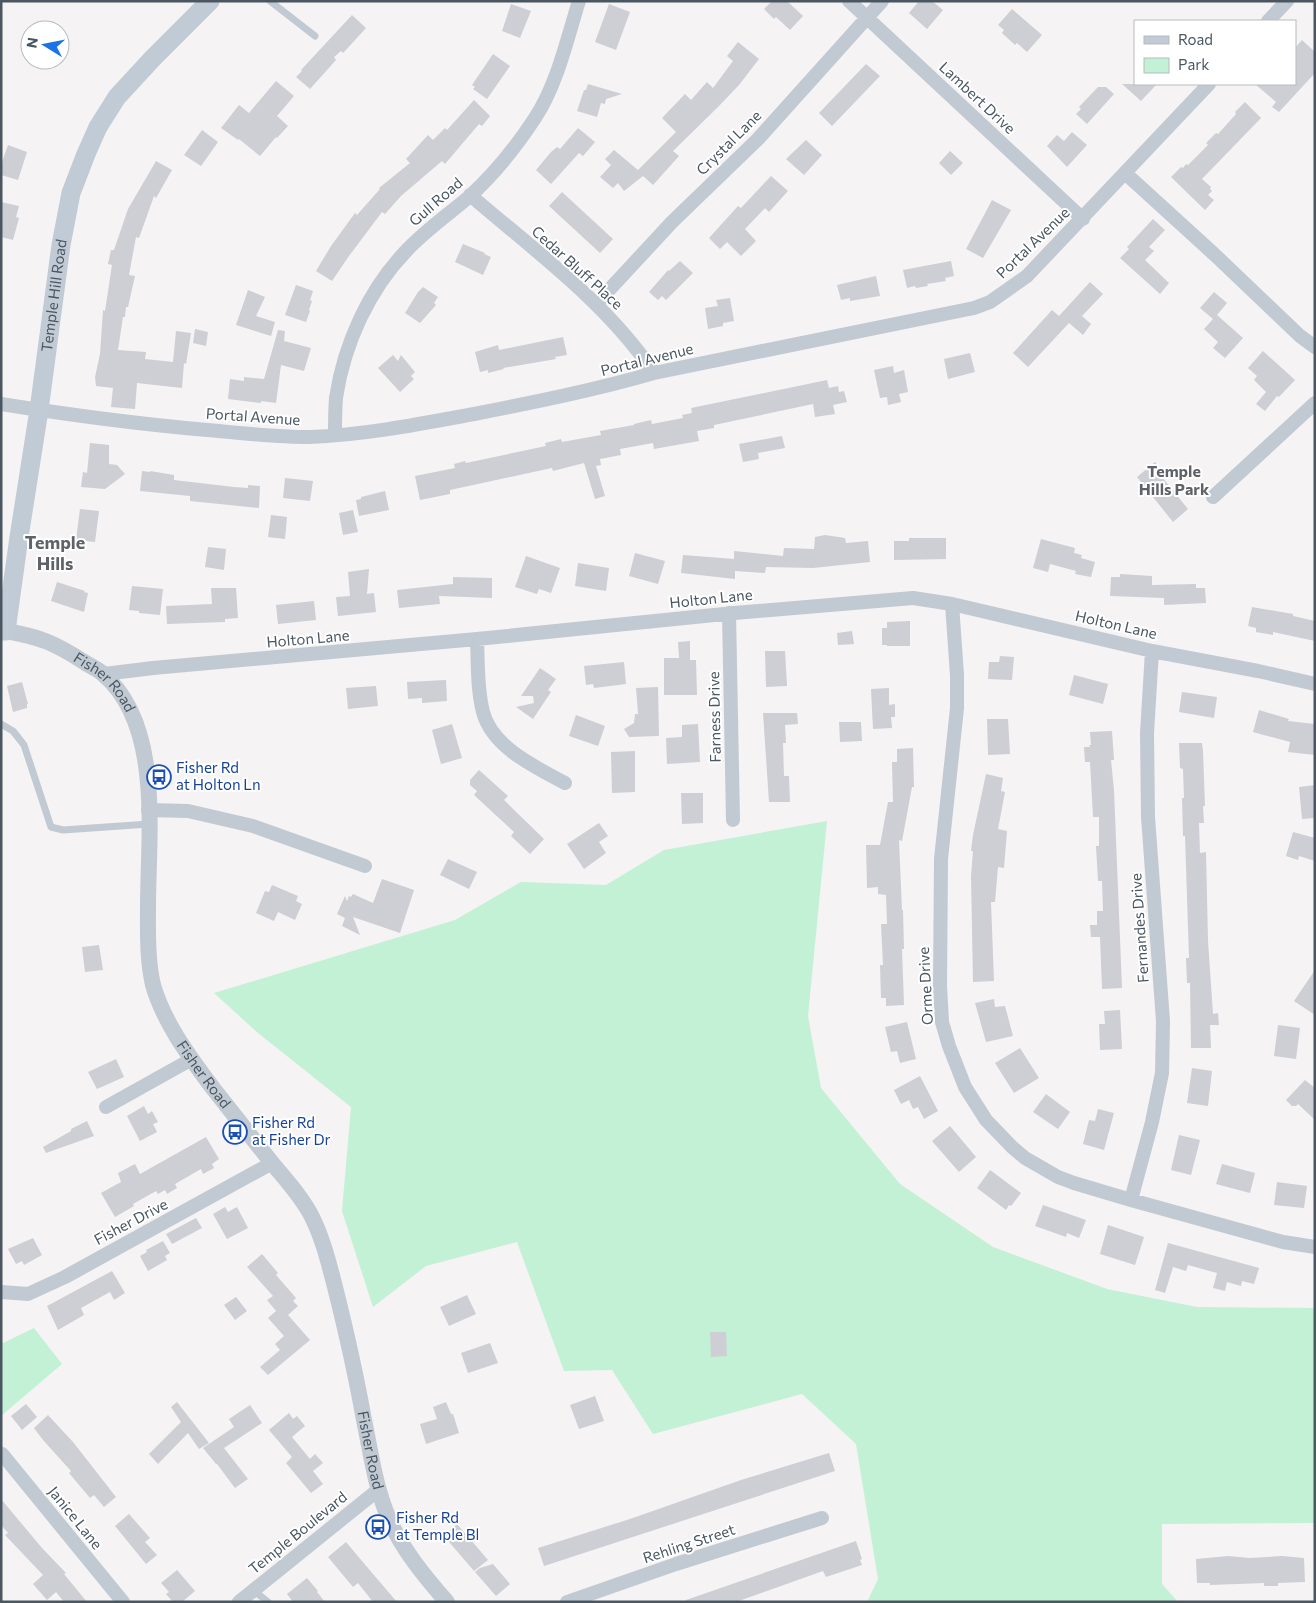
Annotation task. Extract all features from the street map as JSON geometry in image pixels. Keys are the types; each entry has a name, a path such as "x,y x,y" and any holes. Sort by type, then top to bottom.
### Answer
{"main road":[{"name":"Temple Hill Road","path":"4,631 39,410 61,245 71,193 98,127 117,97 210,1"},
{"path":"1,586 19,536"}],"street":[{"name":"Gull Road","path":"335,435 336,400 347,350 376,290 407,250 438,221 470,196 507,155 536,117 550,89 579,1"},
{"name":"Lambert Drive","path":"849,1 1082,219"},
{"name":"Crystal Lane","path":"596,304 672,222 758,139 882,1"},
{"path":"1269,20 1287,1"},
{"name":"Portal Avenue","path":"1,404 122,422 256,434 308,437 335,435 436,421 542,401 610,386 654,373 974,308 990,302 1027,276 1208,85"},
{"path":"1125,173 1300,336 1315,347"},
{"name":"Cedar Bluff Place","path":"470,196 596,304 623,332 654,373"},
{"path":"1213,497 1315,403"},
{"name":"Holton Lane","path":"104,674 729,613 913,598 952,604 1152,651 1315,684"},
{"name":"Orme Drive","path":"952,604 957,675 957,708 941,859 940,1006 942,1022 949,1046 965,1087 986,1120 1012,1147 1025,1158 1058,1176 1074,1183 1131,1200 1284,1242 1315,1247"},
{"name":"Farness Drive","path":"729,613 733,820"},
{"name":"Fisher Road","path":"4,631 32,636 56,644 104,674 122,695 130,708 140,736 146,763 149,817 148,926 149,956 153,984 180,1043 299,1197 312,1217 322,1240 348,1339 378,1490 390,1521 399,1537 430,1582 447,1602"},
{"path":"476,639 483,712 494,733 517,754 542,771 565,782"},
{"name":"Fernandes Drive","path":"1131,1200 1158,1098 1163,1064 1163,1022 1148,817 1147,733 1152,651"},
{"path":"149,817 188,811 253,826 366,866"},
{"path":"106,1107 192,1060"},
{"name":"Fisher Drive","path":"1,1292 21,1294 35,1292 272,1163"},
{"name":"Janice Lane","path":"2,1454 123,1602"},
{"name":"Temple Boulevard","path":"239,1602 378,1490"},
{"name":"Rehling Street","path":"567,1602 676,1564 822,1518"}],"lane":[{"path":"270,1 314,36"},
{"path":"1,724 13,731 24,745 51,827 63,830 149,817"},
{"path":"253,1590 268,1602"}],"green space":[{"path":"827,821 808,1016 821,1088 900,1184 993,1247 1107,1289 1197,1307 1315,1308 1315,1523 1162,1524 1162,1584 1178,1602 867,1602 878,1579 856,1444 802,1394 653,1434 612,1370 564,1371 517,1242 426,1266 373,1307 342,1211 351,1107 258,1033 214,993 455,920 521,882 606,885 664,850"},
{"path":"34,1328 62,1364 1,1416 1,1344"}],"building":[{"path":"772,1 787,1 803,16 790,30 764,9"},
{"path":"919,1 932,1 943,10 927,29 909,13"},
{"path":"511,4 531,11 520,38 502,31"},
{"path":"609,4 630,12 616,50 595,42"},
{"path":"1012,9 1042,35 1027,52 1017,43 1015,45 1002,33 1004,30 998,25"},
{"path":"352,15 366,28 343,53 341,51 334,57 336,60 310,89 296,77"},
{"path":"1302,40 1315,52 1315,73 1279,112 1272,107 1276,102 1256,85 1296,85 1296,47"},
{"path":"738,42 759,59 739,85 673,151 679,156 653,185 643,176 624,191 618,183 613,188 600,177 611,165 605,159 614,150 638,170 676,132 662,118 685,94 691,100 707,82 713,88 733,61 727,56"},
{"path":"493,54 510,66 487,99 473,89 475,87 472,85"},
{"path":"866,64 880,76 832,126 819,113"},
{"path":"276,81 294,96 277,116 288,126 260,156 239,139 221,128 239,105 249,113"},
{"path":"588,84 622,94 606,99 605,104 601,103 597,117 577,111"},
{"path":"1122,84 1156,85 1141,101"},
{"path":"1098,87 1106,87 1114,94 1087,124 1076,114 1081,109 1079,107"},
{"path":"474,100 490,116 482,126 479,124 445,164 442,161 401,196 385,214 382,212 332,281 316,271 331,246 355,213 357,215 379,188 410,163 406,159 428,135 433,140 445,128 447,130"},
{"path":"1245,102 1261,118 1202,179 1211,187 1212,191 1208,195 1214,200 1205,210 1171,177 1181,167 1183,168 1186,164 1188,165 1208,145 1206,143 1216,133 1218,134"},
{"path":"578,128 595,142 583,156 579,153 551,184 536,170 551,152 557,147 560,149"},
{"path":"202,130 218,142 201,166 184,155"},
{"path":"1072,132 1087,145 1067,167 1047,146 1057,135 1064,141"},
{"path":"806,140 822,155 804,175 786,159"},
{"path":"8,145 27,152 18,180 1,175 1,165"},
{"path":"950,151 963,163 951,175 939,163"},
{"path":"156,161 172,170 156,198 154,196 139,238 136,237 129,275 135,276 128,307 126,307 125,317 123,317 118,350 146,352 145,359 173,362 176,331 191,333 186,364 184,363 182,388 137,383 135,409 111,407 113,388 96,386 95,377 100,354 103,310 105,311 112,265 108,264 111,250 114,250 128,209"},
{"path":"771,176 788,191 769,212 765,208 745,229 756,241 741,256 727,242 720,249 709,238 738,206 741,208"},
{"path":"562,192 613,239 600,253 549,206"},
{"path":"992,200 1011,210 983,258 966,249"},
{"path":"1,202 19,206 16,217 19,218 13,240 1,237"},
{"path":"1153,219 1165,230 1149,247 1154,251 1145,260 1169,283 1160,294 1120,258 1129,249 1127,247"},
{"path":"463,244 491,257 483,275 455,262"},
{"path":"680,261 693,273 666,300 662,296 658,300 649,292 668,270"},
{"path":"951,261 954,276 945,278 946,281 927,284 928,286 907,288 903,270"},
{"path":"876,276 880,296 850,301 850,298 841,300 837,285"},
{"path":"1090,282 1103,294 1082,316 1091,324 1083,335 1069,323 1028,367 1013,353 1052,310 1059,316"},
{"path":"296,285 313,291 306,322 285,315"},
{"path":"423,287 438,297 434,303 436,305 420,323 405,313"},
{"path":"248,290 265,297 256,316 275,322 271,336 236,325"},
{"path":"1214,292 1227,303 1217,315 1243,338 1225,358 1213,348 1218,342 1204,329 1213,319 1200,308"},
{"path":"730,298 734,321 723,323 723,326 708,329 705,308 718,306 716,300"},
{"path":"195,329 208,332 206,346 193,343"},
{"path":"278,330 285,331 284,341 311,348 304,371 281,365 276,403 228,399 230,379 244,381 244,377 264,379"},
{"path":"563,337 567,355 555,357 556,359 503,368 488,373 488,370 480,372 475,352 498,345 499,350"},
{"path":"1263,351 1295,380 1279,397 1277,396 1265,411 1256,404 1266,392 1254,380 1257,376 1248,368"},
{"path":"970,353 975,372 948,379 944,359"},
{"path":"393,355 398,361 401,355 415,372 411,376 414,379 400,392 378,368"},
{"path":"893,366 894,373 904,370 908,392 899,394 901,402 888,405 887,397 880,398 874,370"},
{"path":"827,380 829,388 838,386 839,392 844,391 847,402 833,405 835,414 815,417 813,404 714,425 714,428 697,431 699,441 654,449 653,443 620,449 621,455 600,459 601,465 596,466 605,496 595,499 584,463 553,471 552,468 450,490 450,494 420,500 415,476 455,468 454,464 546,446 545,443 561,439 562,442 601,435 600,431 651,420 652,424 683,418 682,415 692,413 691,408"},
{"path":"782,436 785,448 758,453 759,459 743,462 739,444"},
{"path":"90,443 109,445 109,464 117,465 125,474 105,489 81,487 83,472 87,473"},
{"path":"1155,462 1165,474 1162,477 1188,509 1173,522 1137,477"},
{"path":"142,471 174,475 174,480 248,488 248,485 260,486 259,508 190,501 190,496 140,491"},
{"path":"285,478 313,481 310,501 283,498"},
{"path":"385,491 389,510 359,516 356,500"},
{"path":"80,509 99,511 95,542 76,540"},
{"path":"353,510 358,532 343,535 339,513"},
{"path":"271,515 287,517 285,539 268,537"},
{"path":"825,535 845,538 846,543 868,541 870,562 813,568 766,567 765,573 735,571 735,579 681,573 683,555 734,559 734,551 783,556 784,548 814,549 815,537"},
{"path":"909,538 946,538 946,559 894,560 894,541 909,541"},
{"path":"1041,539 1075,548 1074,553 1082,555 1081,558 1095,562 1091,577 1075,574 1076,571 1050,564 1048,572 1033,568"},
{"path":"208,547 226,549 224,570 205,567"},
{"path":"635,553 665,561 658,584 629,576"},
{"path":"526,556 560,568 551,593 539,589 537,594 515,587"},
{"path":"578,563 609,568 606,591 575,586"},
{"path":"369,569 367,594 374,593 376,612 338,616 336,597 350,596 348,572"},
{"path":"1120,574 1152,576 1152,585 1196,584 1196,588 1205,588 1206,603 1164,605 1164,598 1110,596 1111,577 1120,577"},
{"path":"453,577 492,578 492,598 439,596 440,604 399,608 397,590 453,584"},
{"path":"57,582 88,593 84,612 51,601"},
{"path":"132,586 163,589 160,615 129,610"},
{"path":"211,588 236,588 238,618 225,619 225,622 167,624 166,606 212,604"},
{"path":"314,601 316,620 278,624 276,605"},
{"path":"1252,607 1293,614 1293,616 1315,621 1315,641 1273,632 1273,635 1256,632 1256,628 1248,626"},
{"path":"910,621 910,646 882,645 882,628 887,628 887,622"},
{"path":"852,631 854,644 838,645 837,633"},
{"path":"690,641 690,660 696,660 697,695 664,695 664,658 679,658 678,642"},
{"path":"765,651 785,651 787,686 766,687"},
{"path":"1000,656 1014,657 1012,680 988,679 989,662 999,662"},
{"path":"624,662 626,684 594,688 593,684 586,685 584,666"},
{"path":"540,668 556,679 548,690 551,692 533,719 516,707 534,703 533,696 521,696"},
{"path":"1074,675 1108,684 1103,704 1069,695"},
{"path":"446,680 447,701 422,703 422,698 408,699 407,682"},
{"path":"22,682 28,704 27,708 13,712 7,686"},
{"path":"376,686 378,706 348,709 346,688"},
{"path":"658,687 659,736 629,737 624,729 634,723 635,714 638,714 636,688"},
{"path":"889,688 889,705 895,704 895,717 891,717 892,728 873,729 871,689"},
{"path":"1182,692 1217,697 1214,718 1179,712"},
{"path":"1259,710 1289,719 1288,721 1315,724 1315,755 1288,752 1290,742 1253,732"},
{"path":"763,713 797,713 798,724 785,725 786,743 783,743 784,776 789,776 790,802 769,802"},
{"path":"576,715 605,726 598,746 569,736"},
{"path":"987,719 1008,719 1010,754 988,755"},
{"path":"839,722 861,722 862,741 840,742"},
{"path":"452,724 462,758 441,764 432,730"},
{"path":"698,724 700,762 667,764 666,738 682,737 682,725"},
{"path":"1112,731 1114,760 1111,760 1114,790 1122,988 1102,989 1100,937 1091,937 1090,925 1097,925 1097,911 1103,911 1102,881 1098,881 1096,846 1099,846 1099,817 1093,817 1090,762 1085,762 1084,747 1090,747 1089,745 1091,745 1090,732"},
{"path":"1179,743 1202,743 1203,751 1205,806 1203,806 1204,823 1199,823 1200,853 1206,852 1208,941 1213,1014 1218,1013 1219,1025 1210,1025 1211,1048 1191,1048 1190,983 1187,983 1186,958 1189,958 1185,836 1183,836 1183,769 1180,768"},
{"path":"913,748 914,787 912,787 902,841 899,840 903,910 904,1005 886,1006 886,998 881,998 880,965 883,965 881,924 887,924 886,895 878,894 878,887 867,888 866,845 880,845 888,802 893,802 892,762 897,762 897,749"},
{"path":"635,751 635,792 612,793 611,752"},
{"path":"479,770 508,796 504,800 544,839 530,854 511,836 514,832 474,795 477,791 470,785 470,780"},
{"path":"986,774 1003,778 1001,791 1005,792 998,829 1007,831 1004,868 998,867 995,902 991,902 994,981 973,982 971,876 973,851 971,851"},
{"path":"1315,785 1315,818 1302,819 1299,787"},
{"path":"681,793 703,793 703,823 682,824"},
{"path":"599,823 608,836 599,842 606,853 584,869 567,844"},
{"path":"1293,832 1315,838 1315,861 1299,856 1298,860 1286,856"},
{"path":"448,859 477,872 469,889 440,875"},
{"path":"382,879 414,890 400,933 353,917 360,935 342,926 345,918 337,914 345,896 347,901 349,896 351,897 353,894 373,903"},
{"path":"272,885 298,896 296,901 302,904 295,920 278,912 274,921 256,913 265,891 269,892"},
{"path":"99,945 103,970 85,972 82,947"},
{"path":"1315,970 1315,1015 1294,1001"},
{"path":"994,999 995,1007 1005,1006 1013,1036 986,1042 975,1003"},
{"path":"1120,1010 1122,1049 1100,1050 1099,1024 1105,1024 1104,1011"},
{"path":"907,1022 916,1059 900,1063 897,1051 891,1052 885,1027"},
{"path":"1278,1025 1300,1028 1296,1059 1274,1056"},
{"path":"1020,1048 1039,1078 1014,1093 995,1063"},
{"path":"116,1059 124,1077 97,1089 88,1072"},
{"path":"1192,1068 1212,1071 1208,1106 1187,1103"},
{"path":"920,1076 938,1111 924,1119 918,1107 913,1109 909,1100 901,1104 894,1090"},
{"path":"1305,1080 1315,1088 1315,1120 1298,1104 1292,1106 1286,1100"},
{"path":"1046,1094 1070,1112 1058,1129 1033,1112"},
{"path":"144,1106 148,1114 152,1111 158,1122 153,1124 157,1132 140,1141 127,1116"},
{"path":"1098,1109 1114,1113 1104,1150 1083,1144 1089,1120 1095,1121"},
{"path":"87,1121 94,1136 46,1153 43,1147"},
{"path":"950,1126 976,1157 959,1172 932,1141"},
{"path":"1179,1135 1200,1140 1191,1175 1171,1170"},
{"path":"206,1137 219,1159 212,1164 214,1168 203,1174 201,1169 175,1184 177,1188 167,1194 165,1190 158,1194 156,1191 115,1217 101,1193 121,1182 118,1173 135,1164 140,1174"},
{"path":"1222,1164 1255,1173 1250,1193 1216,1184"},
{"path":"990,1170 1021,1193 1006,1210 977,1188"},
{"path":"1277,1182 1307,1186 1304,1208 1274,1205"},
{"path":"1043,1205 1086,1220 1079,1238 1067,1233 1066,1237 1035,1226"},
{"path":"225,1207 228,1212 237,1207 248,1228 227,1239 213,1214"},
{"path":"196,1218 202,1228 172,1244 166,1234"},
{"path":"1108,1225 1144,1237 1135,1265 1100,1254"},
{"path":"33,1238 42,1255 24,1265 22,1261 16,1264 8,1249"},
{"path":"163,1241 170,1253 165,1256 167,1260 148,1271 140,1256 147,1252 146,1250"},
{"path":"1168,1243 1259,1268 1254,1284 1242,1281 1241,1286 1227,1282 1225,1291 1213,1288 1217,1273 1188,1265 1186,1271 1173,1267 1165,1293 1155,1290"},
{"path":"262,1254 278,1273 276,1275 296,1298 293,1301 298,1306 288,1315 310,1340 268,1375 260,1367 280,1350 275,1344 284,1336 268,1318 276,1311 267,1300 273,1296 247,1267"},
{"path":"112,1271 125,1293 114,1300 110,1292 81,1308 84,1315 58,1330 47,1306"},
{"path":"467,1295 476,1314 449,1326 440,1307"},
{"path":"236,1297 247,1311 235,1320 224,1305"},
{"path":"710,1332 726,1332 727,1356 711,1357"},
{"path":"490,1343 498,1363 468,1373 461,1353"},
{"path":"595,1396 604,1421 579,1429 570,1405"},
{"path":"177,1402 209,1443 199,1449 188,1433 158,1464 149,1454 181,1422 171,1407"},
{"path":"446,1402 451,1414 453,1414 459,1433 426,1444 420,1424 437,1419 433,1407"},
{"path":"26,1404 37,1417 22,1430 11,1416"},
{"path":"250,1405 262,1423 224,1448 248,1479 235,1488 203,1448 234,1427 229,1419"},
{"path":"289,1413 293,1419 297,1416 305,1426 292,1437 310,1459 315,1454 323,1463 313,1471 323,1484 311,1493 286,1463 292,1457 269,1430"},
{"path":"48,1415 73,1442 116,1497 104,1507 94,1495 90,1498 69,1473 71,1471 34,1428"},
{"path":"829,1453 835,1471 544,1566 538,1548 630,1519 741,1480"},
{"path":"1,1499 42,1548 66,1573 64,1574 87,1602 64,1602 56,1592 47,1600 33,1584 43,1575 5,1535 8,1533 1,1525"},
{"path":"129,1514 150,1538 145,1542 157,1555 146,1564 115,1526"},
{"path":"457,1524 488,1560 474,1571 444,1536"},
{"path":"856,1541 862,1565 826,1577 823,1571 736,1602 686,1602 686,1600"},
{"path":"346,1542 397,1602 373,1602 358,1583 353,1587 328,1557"},
{"path":"1228,1556 1304,1558 1305,1582 1278,1583 1278,1586 1264,1586 1264,1583 1210,1585 1210,1583 1197,1583 1196,1559"},
{"path":"493,1564 510,1584 496,1596 475,1572 480,1568"},
{"path":"177,1570 195,1591 182,1602 173,1602 166,1594 169,1592 161,1583"},
{"path":"307,1578 325,1602 293,1602 287,1594"}],"place":[{"name":"Fisher Rd at Holton Ln","path":"159,777"},
{"name":"Fisher Rd at Fisher Dr","path":"235,1132"},
{"name":"Fisher Rd at Temple Bl","path":"378,1527"}],"district":[{"name":"Temple Hills Park","path":"1174,480"},
{"name":"Temple Hills","path":"55,553"}]}
